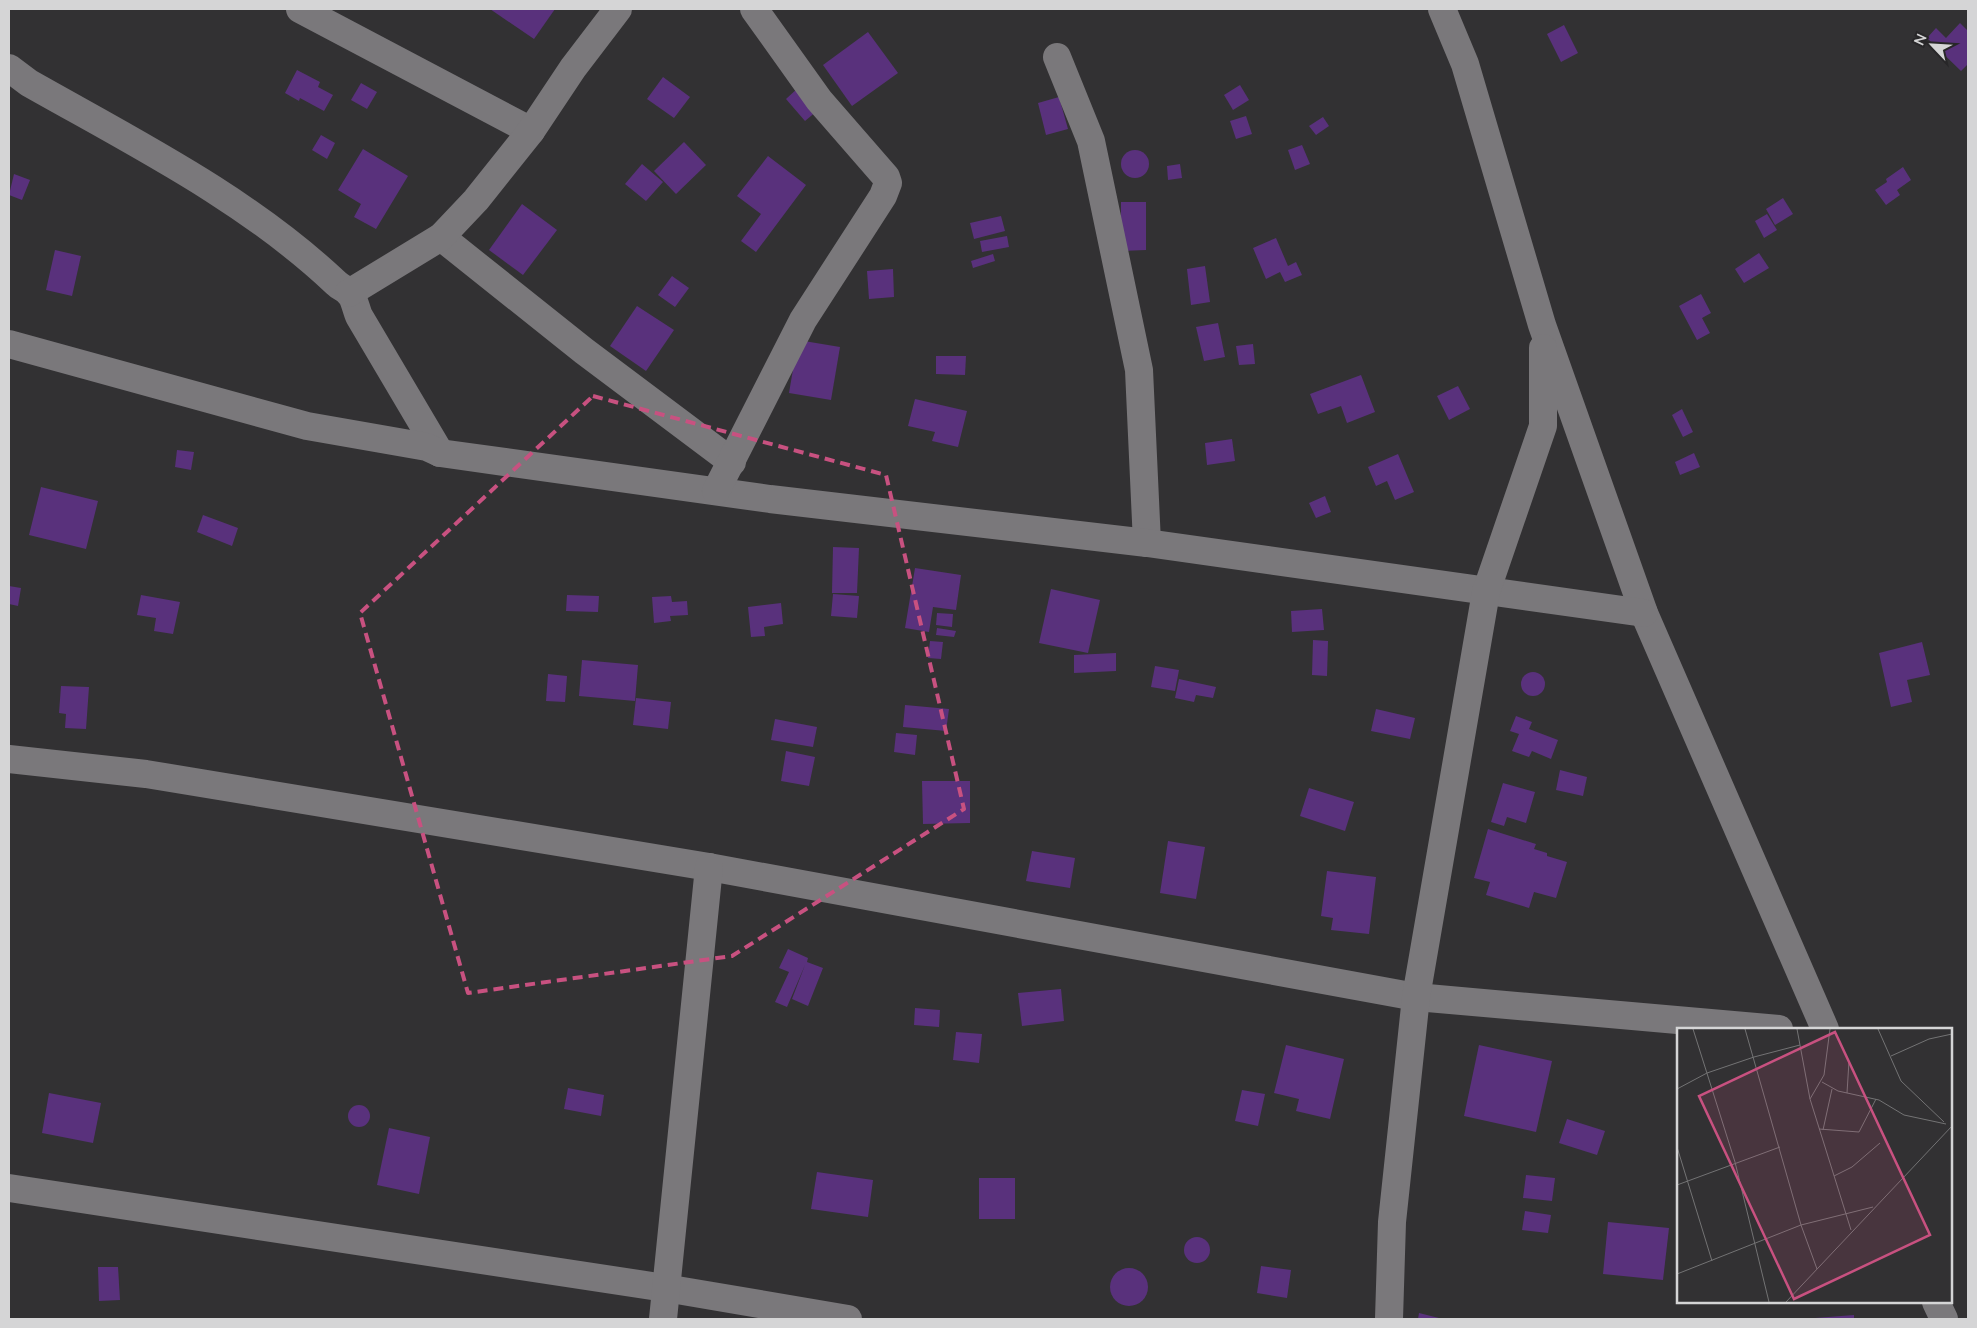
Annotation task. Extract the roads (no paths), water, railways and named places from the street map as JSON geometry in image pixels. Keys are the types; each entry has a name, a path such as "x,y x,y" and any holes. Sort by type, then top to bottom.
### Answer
{"street":[{"path":"300,9 531,131"},
{"path":"349,292 441,237 476,200 531,131 573,68 618,9"},
{"path":"716,491 803,320 883,196 888,183 886,177 793,67 754,9"},
{"path":"1442,9 1465,64 1542,325 1644,613 1825,1028"},
{"path":"1057,56 1091,141 1138,361 1147,543"},
{"path":"9,68 29,83 177,168 253,216 302,251 349,292 359,316 440,453"},
{"path":"441,237 584,351 732,462"},
{"path":"1389,1319 1392,1222 1416,997 1486,592 1543,426 1542,325"},
{"path":"9,344 307,426 427,447 440,453 716,491 1147,543 1644,613"},
{"path":"9,759 146,774 709,867 1416,997 1768,1028"},
{"path":"663,1319 709,867"},
{"path":"9,1188 665,1288 848,1319"},
{"path":"1936,1303 1944,1319"}]}
